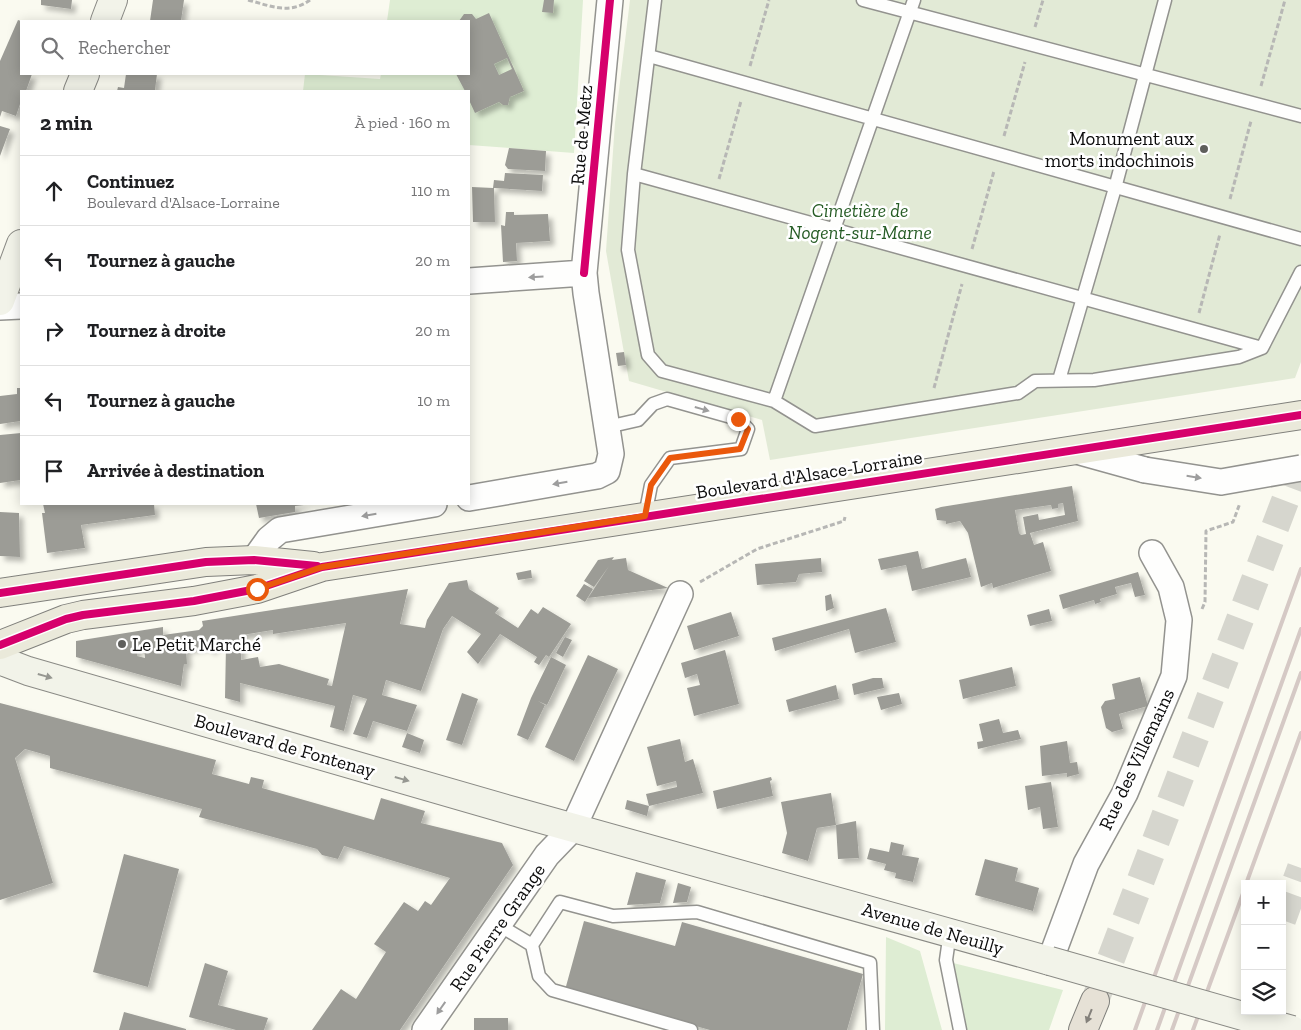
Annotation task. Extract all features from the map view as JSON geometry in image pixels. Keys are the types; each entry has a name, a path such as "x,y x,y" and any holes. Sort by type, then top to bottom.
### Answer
{"highway":[{"path":"1083,1030 1095,1001"}],"main road":[{"name":"Boulevard d'Alsace-Lorraine","path":"0,645 66,619 83,615 194,601 257,589 322,567 1290,417"},
{"name":"Boulevard d'Alsace-Lorraine","path":"0,593 206,562 254,560 322,567"}],"street":[{"path":"105,20 113,0"},
{"name":"Rue de Metz","path":"470,498 598,476 607,471 611,454 584,272 610,0"},
{"path":"78,90 85,75"},
{"path":"0,301 20,247"},
{"path":"470,280 584,272"},
{"path":"0,307 20,306"},
{"path":"1073,450 1145,470 1221,482 1301,468"},
{"path":"254,560 269,539 280,530 428,505"},
{"name":"Rue des Villemains","path":"1050,962 1086,864 1125,793 1174,676 1179,620 1171,587 1152,553"},
{"name":"Rue Pierre Grange","path":"425,1030 548,855 573,828 680,594"},
{"name":"Boulevard de Fontenay","path":"0,657 7,663 28,671 573,828"},
{"name":"Avenue de Neuilly","path":"573,828 950,932 1292,1030"}],"lane":[{"path":"655,0 634,174 628,250 648,355 662,371 774,401 815,426 1018,393 1035,381 1094,380 1239,357 1262,348 1301,272"},
{"path":"863,0 912,6 1030,45 1301,116"},
{"path":"1059,380 1115,188 1165,0"},
{"path":"774,401 912,6"},
{"path":"648,56 1301,239"},
{"path":"634,174 1262,348"},
{"path":"607,427 638,420 652,404 667,399 738,419 748,429 740,449 670,458 651,485 645,516"},
{"path":"691,1030 552,990 539,976 532,945 560,902 613,916 697,912 870,962 874,1030"},
{"path":"499,925 532,945"},
{"path":"950,932 946,960 960,1030"}],"path":[{"path":"248,0 288,10 300,8 310,0"},
{"path":"936,406 934,385 1043,0"},
{"path":"1194,330 1285,0"},
{"path":"1201,611 1205,602 1206,531 1233,522 1242,500"},
{"path":"680,594 757,549 844,521 845,517"}],"green space":[{"path":"390,0 583,0 574,153 470,145 470,90 303,90 305,75 380,79 381,75 470,75 470,20 387,20"},
{"name":"Cimetière de Nogent-sur-Marne","path":"630,0 1301,0 1301,362 1295,378 770,460 762,420 629,381 606,251 615,123"},
{"path":"886,937 920,951 942,1030 885,1030"},
{"path":"949,962 1063,990 1049,1030 962,1030"}],"building":[{"path":"41,0 72,0 71,9 41,5"},
{"path":"153,0 184,0 181,20 150,20"},
{"path":"544,0 554,0 553,13 542,12"},
{"path":"489,13 524,91 510,97 508,105 503,105 499,102 475,113 470,102 470,90 464,90 457,75 470,75 470,20 460,20 464,14 472,14 476,19","holes":["507,58 512,69 499,75 494,64"]},
{"path":"18,20 20,21 20,75 32,75 26,90 20,90 20,104 16,116 2,111 0,117 0,61"},
{"path":"126,75 157,75 155,90 117,90 118,87 124,88"},
{"path":"0,126 10,129 0,156"},
{"path":"509,148 546,151 545,171 508,169 505,165"},
{"path":"505,173 543,175 542,191 494,188 495,222 473,222 472,187 493,188 494,180 504,181"},
{"path":"506,212 514,212 514,215 548,214 550,241 516,243 517,261 503,262 501,225 505,226"},
{"path":"624,352 626,365 618,366 616,353"},
{"path":"17,388 20,388 20,421 0,424 0,396 17,394"},
{"path":"20,433 20,480 0,483 0,435"},
{"path":"1072,486 1078,521 1030,533 1034,545 1043,542 1051,571 993,588 992,583 981,587 968,533 960,521 946,524 946,521 937,520 935,509","holes":["1063,503 1065,515 1039,520 1038,514 1023,517 1026,534 1021,535 1015,510 1051,505 1052,509 1058,508 1058,504"]},
{"path":"43,505 154,505 155,515 81,525 85,548 47,553 42,513 45,513"},
{"path":"256,505 304,505 295,506 295,512 259,518"},
{"path":"0,512 19,513 20,557 0,556"},
{"path":"918,551 922,569 966,558 971,577 912,591 906,565 881,570 878,559"},
{"path":"614,557 612,560 626,558 628,570 668,588 588,598 609,566 594,587 584,581 598,560"},
{"path":"821,558 822,572 799,574 796,582 757,585 755,564"},
{"path":"531,570 532,578 518,580 516,573"},
{"path":"1138,572 1145,595 1135,597 1131,583 1115,587 1117,594 1100,599 1101,602 1095,604 1094,600 1063,609 1059,595"},
{"path":"467,580 469,589 499,608 495,613 518,628 531,609 538,614 543,607 571,624 549,657 546,655 539,665 534,662 537,657 500,634 478,664 467,652 481,634 452,616 443,629 421,691 386,680 382,695 417,705 407,731 373,721 367,738 353,734 367,699 353,695 344,731 330,727 335,706 240,683 240,702 225,698 226,645 213,645 213,650 209,650 208,646 186,649 187,664 184,664 181,686 76,657 76,641 163,627 163,635 199,630 203,626 202,621 408,589 400,624 425,628 427,620 449,583","holes":["346,623 332,686 327,685 329,679 279,664 260,667 258,657 241,660 242,635 273,630 273,634","144,648 145,658 137,656 137,649"]},
{"path":"584,584 593,589 585,602 576,596"},
{"path":"831,594 834,608 826,611 825,596"},
{"path":"886,608 896,642 855,653 849,629 775,651 772,638"},
{"path":"1049,609 1052,621 1030,626 1027,615"},
{"path":"731,612 739,636 694,650 687,626"},
{"path":"565,637 572,640 563,657 556,653"},
{"path":"725,650 739,704 694,716 687,688 700,685 697,674 685,678 681,663"},
{"path":"588,655 618,669 574,761 545,747"},
{"path":"551,657 566,665 547,705 538,701 545,705 528,740 517,735 531,698"},
{"path":"1012,667 1016,686 963,699 959,680"},
{"path":"1140,677 1148,706 1119,714 1123,729 1112,732 1106,728 1101,707 1105,701 1115,699 1112,684"},
{"path":"873,678 882,678 884,688 854,695 852,684"},
{"path":"836,685 839,699 789,712 786,700"},
{"path":"462,693 478,699 462,745 446,740"},
{"path":"899,693 902,704 881,710 877,697"},
{"path":"0,703 216,760 212,774 249,784 251,777 264,780 262,788 374,820 381,798 425,811 421,823 502,843 513,865 400,1030 312,1030 341,989 356,999 386,952 374,944 404,902 418,911 425,901 431,905 450,878 344,846 338,859 322,855 317,849 199,817 202,809 50,768 50,756 25,749 15,758 53,883 0,900"},
{"path":"999,719 1003,733 1018,730 1021,739 978,749 977,742 983,741 979,724"},
{"path":"407,733 424,740 420,753 402,747"},
{"path":"680,739 685,762 693,759 703,793 649,806 646,794 677,787 676,781 657,786 647,747"},
{"path":"1067,741 1070,763 1077,762 1079,774 1067,777 1067,773 1042,776 1040,746"},
{"path":"771,777 773,796 717,809 713,791"},
{"path":"1051,782 1058,827 1043,829 1040,807 1028,810 1025,786"},
{"path":"831,793 836,825 817,828 808,861 782,853 787,833 781,802"},
{"path":"627,800 649,806 647,816 625,809"},
{"path":"856,821 859,858 838,859 836,825"},
{"path":"891,842 904,845 902,855 919,858 913,882 895,878 896,873 884,870 886,864 867,859 870,848 889,852"},
{"path":"124,854 179,869 148,987 93,972"},
{"path":"985,859 1018,868 1015,881 1039,888 1033,911 975,895"},
{"path":"636,872 666,880 660,903 627,905"},
{"path":"678,883 691,887 687,902 673,903"},
{"path":"584,921 675,946 682,922 863,974 847,1030 710,1030 565,990"},
{"path":"205,963 228,971 218,1005 268,1018 264,1030 236,1030 189,1017"},
{"path":"124,1012 186,1029 186,1030 119,1030"},
{"path":"474,1018 508,1018 508,1030 474,1030"}],"tunnel":[{"path":"1096,998 1301,459"},
{"path":"1286,909 1301,868"}],"railway":[{"path":"1135,1030 1301,569"},
{"path":"1157,1030 1301,629"},
{"path":"1172,1030 1301,673"},
{"path":"1247,880 1301,733"},
{"path":"1193,1030 1241,899"}],"cycle path":[{"path":"584,273 610,0"},
{"path":"0,645 66,619 83,615 194,601 257,589 322,567 1301,415"},
{"path":"0,593 206,562 254,560 317,566"}],"place":[{"name":"Monument aux morts indochinois","path":"1204,149"},
{"name":"Le Petit Marché","path":"122,644"}],"route":[{"path":"257,589 322,567 645,516 651,485 670,458 740,449 748,429 738,419"}]}
